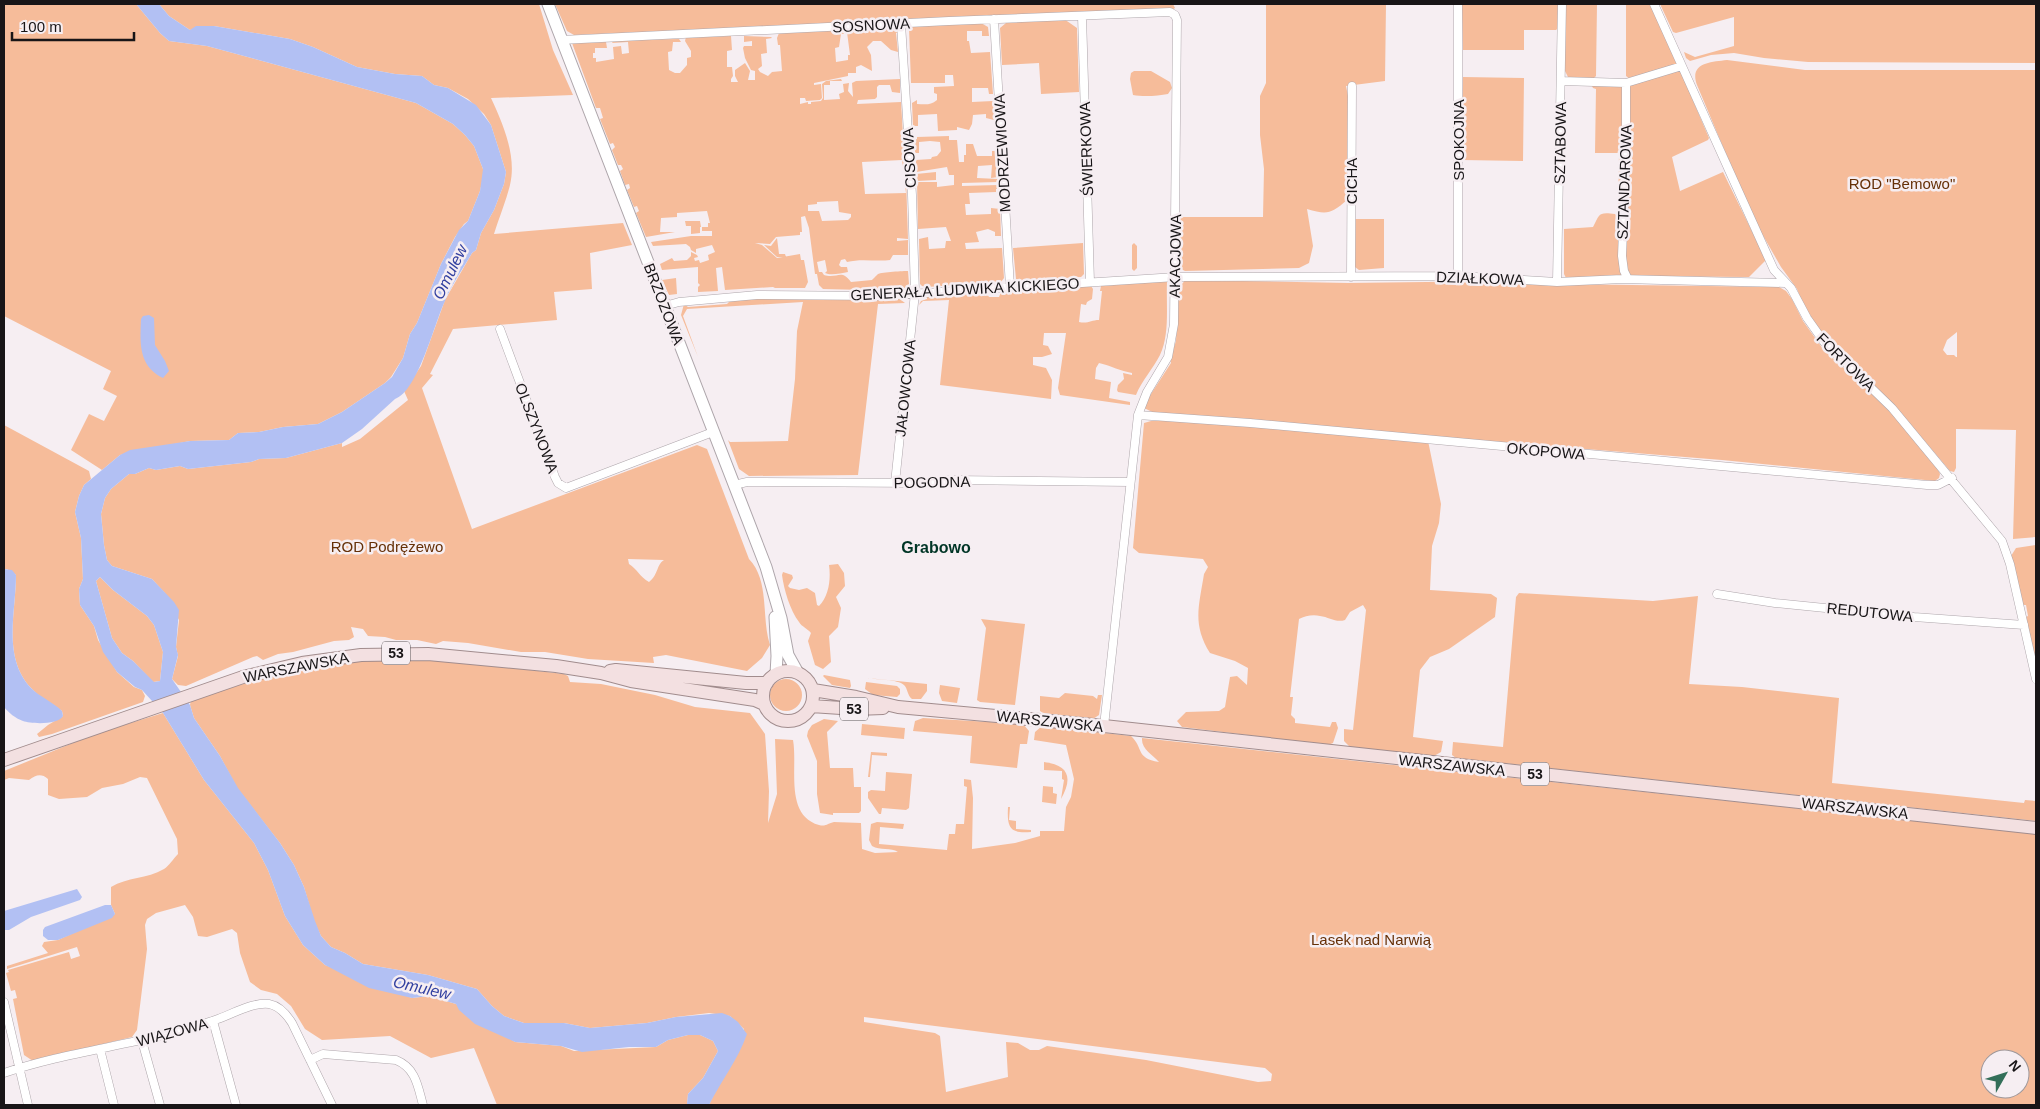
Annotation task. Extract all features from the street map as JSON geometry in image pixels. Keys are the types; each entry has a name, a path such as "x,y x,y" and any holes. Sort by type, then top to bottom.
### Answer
{"main road":[{"name":"BRZOZOWA","path":"548,4 766,567 781,618 788,654 798,673"},
{"name":"BRZOZOWA","path":"771,679 777,605"},
{"name":"WARSZAWSKA","path":"4,760 243,677 337,657 376,654 457,656 601,673 632,681 756,700 764,704"},
{"name":"WARSZAWSKA","path":"601,673 616,670 746,683 771,679"},
{"name":"53","path":"771,679 788,671 798,673"},
{"path":"798,673 809,683 813,690 811,706"},
{"path":"764,704 763,694 771,679"},
{"name":"WARSZAWSKA","path":"813,690 856,697 898,707"},
{"name":"53","path":"764,704 774,716 789,721 804,716 811,706"},
{"name":"WARSZAWSKA","path":"811,706 856,709 898,707 1104,726 2036,828"}],"street":[{"name":"SPOKOJNA","path":"1458,4 1458,276"},
{"name":"SZTABOWA","path":"1558,282 1562,4"},
{"name":"FORTOWA","path":"1654,4 1774,270 1796,297 1815,331 1832,352 1880,395 1952,478 2002,541 2010,564 2036,678"},
{"name":"SOSNOWA","path":"561,40 1170,12 1175,15 1177,20"},
{"name":"ŚWIERKOWA","path":"1082,16 1090,282"},
{"name":"MODRZEWIOWA","path":"994,19 1010,287"},
{"name":"AKACJOWA","path":"1104,726 1138,415 1147,392 1168,357 1174,324 1176,277 1177,20"},
{"name":"CISOWA","path":"902,24 912,195 915,293"},
{"path":"1562,81 1626,83 1682,66"},
{"name":"SZTANDAROWA","path":"1626,83 1626,156 1622,256 1624,271 1628,279"},
{"name":"CICHA","path":"1351,277 1352,86"},
{"name":"DZIAŁKOWA","path":"1176,277 1458,276 1558,282 1628,279 1785,283"},
{"name":"GENERAŁA LUDWIKA KICKIEGO","path":"665,306 679,302 758,295 879,296 1176,277"},
{"name":"JAŁOWCOWA","path":"894,483 915,293"},
{"name":"OLSZYNOWA","path":"500,329 555,476 558,482 566,488 713,432"},
{"name":"OKOPOWA","path":"1138,415 1250,423 1928,485 1938,485 1952,478"},
{"name":"POGODNA","path":"734,485 747,482 921,483 959,480 1130,482"},
{"name":"REDUTOWA","path":"1717,594 1914,617 2024,624"},
{"path":"4,1002 28,1105"},
{"name":"WIĄZOWA","path":"4,1073 100,1049 142,1041 213,1021 246,1008 270,1004 286,1014 332,1105"},
{"path":"213,1021 236,1105"},
{"path":"142,1041 160,1105"},
{"path":"100,1049 114,1105"},
{"path":"310,1060 323,1054 396,1060 404,1063 416,1080 423,1105"}],"green space":[{"path":"4,4 136,4 169,41 207,46 416,103 453,124 465,135 474,146 483,169 480,191 468,221 455,237 441,264 417,323 410,334 403,358 391,377 342,412 318,424 238,433 229,440 190,441 120,455 102,470 71,450 89,414 104,421 117,396 103,389 111,371 4,316"},
{"name":"ROD Podrężewo","path":"159,4 539,4 553,50 573,95 491,98 508,140 512,163 512,174 507,197 494,234 623,223 632,245 590,253 592,289 554,292 557,320 453,329 430,374 433,375 422,388 472,529 697,445 707,449 749,559 756,568 760,578 770,645 762,658 747,671 666,655 653,657 654,663 588,659 545,652 521,652 468,643 443,641 436,644 417,640 396,640 368,636 363,629 351,627 354,637 349,640 334,641 278,654 263,660 257,656 253,657 186,686 178,685 172,679 178,656 176,647 179,620 164,592 152,579 112,566 107,560 101,514 105,498 111,489 129,474 135,474 149,468 156,470 180,466 188,469 251,462 259,459 286,458 342,443 342,447 360,439 408,400 404,391 421,366 445,300 472,253 476,250 481,233 494,210 504,184 506,172 491,125 484,114 468,99 448,88 434,85 422,76 395,74 357,67 290,39 214,26 190,30 169,16","holes":["628,559 664,560 649,582 629,564"]},
{"path":"555,4 1173,4 1175,8 1172,10 574,35 567,31"},
{"path":"1266,4 1386,4 1385,81 1346,86 1348,96 1347,200 1333,211 1319,212 1307,209 1313,246 1309,263 1299,268 1185,271 1178,264 1180,217 1263,217 1264,169 1260,135 1260,96 1266,83"},
{"path":"1462,4 1559,4 1559,27 1556,30 1524,30 1524,50 1463,50"},
{"path":"1564,4 1597,4 1596,76 1593,79 1569,79 1565,71"},
{"path":"1597,4 1651,4 1677,63 1676,66 1630,79 1626,76 1626,5"},
{"path":"1660,4 2036,4 2036,63 1808,62 1734,53 1711,55 1690,61 1686,58 1684,52 1695,57 1734,46 1734,17 1676,33 1673,32"},
{"path":"1064,19 1077,28 1079,92 1041,94 1039,63 1002,65 1000,28 1006,23"},
{"path":"981,23 988,27 989,36 982,36 982,31 967,31 967,41 969,41 971,53 990,52 993,94 989,94 988,88 972,88 972,102 993,101 994,120 986,118 986,114 973,115 969,130 957,127 957,130 938,131 937,114 918,115 918,126 913,126 912,103 917,100 917,104 932,103 937,100 934,87 954,86 953,75 945,75 945,83 911,83 909,28 911,26"},
{"path":"887,27 898,33 896,33 898,52 891,50 881,41 873,41 867,47 871,55 872,71 861,65 856,67 856,73 848,73 848,76 814,83 814,85 821,84 822,98 820,100 806,101 805,98 800,98 800,104 808,102 808,104 811,104 811,102 821,101 823,98 822,84 826,81 841,79 842,81 830,81 830,85 824,85 824,100 840,99 839,94 844,92 843,84 849,83 848,91 853,97 852,83 856,81 900,79 900,93 892,92 890,85 879,85 875,99 858,100 857,104 901,102 905,169 903,168 902,160 862,162 865,194 906,193 904,178 906,178 908,239 897,238 897,241 908,240 908,255 893,255 890,260 847,262 845,259 841,260 839,265 847,267 848,272 833,274 825,273 827,271 825,260 817,262 819,272 829,276 842,275 851,282 872,280 880,273 908,271 909,284 905,288 865,290 823,289 819,285 817,274 815,274 809,228 805,216 801,217 802,232 800,232 800,235 776,237 770,244 755,243 762,245 777,258 800,254 801,260 804,260 808,282 805,288 773,287 725,290 722,267 716,268 718,291 698,292 700,285 698,283 698,267 662,270 660,264 672,258 674,261 687,260 691,256 691,252 698,257 694,258 695,261 699,260 700,263 709,260 708,255 715,252 712,245 696,249 696,253 686,244 653,246 651,242 691,236 712,236 712,231 702,231 702,227 708,227 708,223 710,223 707,211 677,213 677,217 661,218 660,232 675,232 646,237 636,213 639,211 637,206 634,207 627,190 630,188 629,184 625,185 620,171 623,169 621,165 618,165 612,150 615,147 613,143 610,144 600,119 603,118 600,108 596,108 572,43 606,42 607,48 595,48 593,58 596,58 596,62 614,59 613,47 621,46 622,54 629,53 628,42 612,43 614,40 679,39 681,42 673,42 672,51 668,52 669,70 680,73 687,65 687,58 691,57 691,51 685,41 686,37 731,36 732,50 727,51 727,67 732,67 733,76 731,82 738,82 735,70 745,63 750,71 748,80 755,80 755,71 751,70 745,58 743,48 744,46 752,46 752,41 744,42 744,36 772,38 766,39 767,53 761,54 762,66 758,69 768,76 772,72 782,71 780,45 778,45 777,38 779,33 841,30 844,34 841,34 839,47 835,48 836,62 848,60 848,55 850,55 847,32 849,29","holes":["838,201 839,212 851,214 851,217 848,220 822,221 819,211 808,211 808,205 817,204 817,202"]},
{"name":"ROD \"Bemowo\"","path":"1727,60 1805,70 2036,70 2036,537 2013,539 2016,430 1956,429 1956,468 1954,472 1950,471 1895,406 1825,341 1804,307 1797,289 1781,267 1753,218 1697,85 1695,78 1698,68 1708,63","holes":["1957,332 1957,357 1947,355 1943,350 1947,340"]},
{"path":"1680,70 1709,138 1672,157 1680,191 1723,172 1766,260 1749,277 1615,276 1566,278 1564,274 1564,229 1593,227 1600,215 1605,213 1615,214 1618,217 1619,153 1595,153 1596,89 1592,86 1622,85"},
{"path":"1134,71 1151,71 1170,82 1172,88 1168,94 1133,95 1130,79 1131,73"},
{"path":"1463,77 1524,78 1523,161 1462,160"},
{"path":"949,136 949,140 957,140 959,162 964,162 966,144 973,144 977,156 992,156 992,151 996,151 998,177 991,178 992,165 978,166 977,178 998,179 998,182 962,183 962,186 998,185 996,192 969,193 970,204 965,204 966,215 991,214 991,208 1000,209 1001,236 995,236 995,232 988,229 976,232 979,242 965,243 966,249 1002,248 1004,278 1001,282 927,287 920,284 919,239 928,237 929,249 945,248 946,241 951,241 946,227 918,229 917,182 937,182 937,187 954,185 954,175 949,175 947,167 916,172 916,160 931,159 941,151 940,142 930,141 919,142 919,153 915,153 914,140 917,137"},
{"path":"936,172 936,180 917,181 916,174"},
{"path":"1355,219 1384,219 1384,268 1359,270 1355,267"},
{"path":"685,221 700,221 700,233 691,234 691,226 686,226"},
{"path":"777,238 779,254 785,254 786,257 777,257 764,245 771,246"},
{"path":"1083,243 1084,274 1081,277 1018,281 1016,279 1013,248"},
{"path":"1134,243 1137,246 1137,268 1134,271 1132,269 1132,245"},
{"path":"676,278 677,294 669,295 662,280"},
{"path":"1185,280 1348,283 1505,281 1558,284 1779,287 1786,291 1792,299 1803,321 1823,349 1888,409 1936,465 1940,474 1939,478 1935,481 1722,460 1427,436 1441,504 1439,523 1432,546 1430,590 1491,594 1497,598 1495,617 1449,649 1430,657 1420,670 1413,737 1443,741 1441,752 1434,756 1350,747 1344,741 1344,729 1353,730 1366,610 1363,605 1350,612 1345,620 1342,621 1315,615 1299,619 1290,697 1293,697 1291,715 1295,719 1295,723 1330,727 1332,722 1336,722 1338,728 1333,743 1328,745 1182,727 1177,721 1186,712 1219,711 1225,707 1230,677 1237,676 1247,685 1248,668 1235,661 1210,653 1204,643 1198,615 1204,574 1208,567 1203,559 1139,553 1133,548 1144,423 1171,421 1144,408 1171,363 1170,359 1176,341 1178,290"},
{"path":"1167,282 1167,319 1163,347 1136,395 1118,392 1117,390 1118,385 1124,379 1123,373 1132,375 1132,373 1099,363 1096,368 1095,379 1111,382 1109,398 1130,402 1130,405 1060,395 1058,388 1066,333 1044,333 1043,345 1048,346 1052,354 1033,357 1033,365 1046,368 1052,380 1051,399 940,385 949,300 923,301 919,305 921,301 927,299 927,296 986,292 989,297 999,297 1001,292 1091,286 1093,289 1092,299 1086,305 1081,304 1079,322 1085,323 1099,320 1101,286"},
{"path":"782,297 901,298 905,303 878,304 858,475 749,476 739,469 728,440 730,442 788,441 795,379 797,331 803,302 687,309 683,316 698,357 681,315 684,304 688,307 727,304 731,300"},
{"path":"4,425 89,471 91,479 84,485 75,512 81,538 83,579 79,589 80,605 94,626 98,640 117,672 134,687 142,690 145,696 143,702 39,737 37,734 63,716 62,711 31,688 22,676 16,662 13,619 16,575 4,569"},
{"path":"2036,545 2036,663 2026,617 2028,616 2026,605 2023,605 2011,556 2016,548"},
{"path":"838,564 844,573 845,586 836,597 841,608 838,627 829,636 831,662 823,669 815,665 808,641 811,633 800,624 790,606 782,575 783,572 792,575 793,578 788,586 790,588 799,590 807,588 815,593 817,605 819,606 825,597 828,587 829,565"},
{"path":"100,577 113,590 147,616 154,625 163,652 160,681 153,682 133,661 122,653 112,638 96,581"},
{"path":"1519,593 1653,601 1698,596 1689,684 1742,687 1839,698 1832,783 2024,803 2025,800 2036,801 2036,821 1456,758 1452,755 1453,742 1503,747 1516,597"},
{"path":"981,619 1025,624 1015,705 980,702 977,700 986,628"},
{"name":"Lasek nad Narwią","path":"410,659 453,661 564,674 568,676 570,682 601,684 655,695 695,707 750,713 765,734 769,791 768,823 777,794 775,739 793,740 795,789 801,811 808,820 819,825 834,822 861,823 862,849 875,853 898,852 872,846 869,840 871,824 877,822 904,824 903,829 880,827 879,844 947,850 949,834 955,834 956,824 964,824 967,787 964,786 964,779 971,780 973,798 972,849 1015,843 1040,836 1040,831 1064,831 1066,807 1071,797 1074,779 1066,745 1034,740 1035,732 1042,726 1131,736 1146,758 1159,762 1145,749 1142,738 2036,834 2036,1105 709,1105 744,1029 730,1016 709,1013 647,1023 590,1028 564,1023 524,1023 504,1016 477,989 428,975 363,964 331,947 321,936 314,921 304,887 294,865 280,843 237,788 220,756 194,718 190,705 191,700 281,674 346,663","holes":["864,1017 1265,1068 1272,1074 1271,1081 1258,1082 1146,1060 1047,1046 1039,1050 1030,1050 1018,1043 1006,1042 1008,1077 946,1092 940,1036 935,1033 864,1022"]},
{"path":"824,675 850,680 851,686 850,688 832,685"},
{"path":"867,678 927,684 927,691 921,699 912,699 901,683"},
{"path":"786,679 792,680 797,684 801,689 801,701 797,706 792,710 786,711 780,710 775,706 771,701 770,695 771,689 775,684 780,680"},
{"path":"866,682 897,686 900,689 900,694 897,697 873,695 865,689"},
{"path":"940,685 960,688 957,703 942,701 939,693"},
{"path":"1065,693 1093,696 1097,699 1098,695 1102,695 1099,715 1093,719 1043,713 1040,711 1040,696 1059,698"},
{"path":"163,713 204,780 254,843 268,870 285,916 303,945 325,965 412,998 429,996 456,1004 515,1042 561,1046 574,1051 656,1047 668,1040 688,1035 700,1035 713,1041 718,1051 703,1078 688,1094 687,1105 497,1105 474,1048 431,1058 390,1036 322,1040 305,1029 291,1006 277,994 261,990 250,982 240,953 237,933 232,929 207,937 198,936 193,917 185,905 156,913 147,919 145,925 147,949 137,1030 132,1037 33,1061 24,1055 13,999 17,998 15,990 11,991 6,973 9,972 8,970 69,952 71,959 80,956 77,947 7,969 7,966 48,953 42,946 44,942 58,940 115,914 111,905 111,887 124,881 151,875 166,868 178,854 177,839 147,778 140,777 123,784 102,788 87,797 59,799 48,795 48,779 45,777 38,775 29,780 9,778 4,780 4,771 95,734"},
{"path":"923,718 1023,724 1029,731 1027,744 1020,744 1017,768 970,763 972,736 913,731 915,721"},
{"path":"824,719 838,721 827,732 830,768 853,768 854,787 861,787 861,811 859,813 833,813 833,815 820,813 817,794 817,761 807,736 812,725"},
{"path":"862,724 905,728 904,739 861,735"},
{"path":"871,752 887,753 887,756 872,755 870,777 868,777"},
{"path":"1044,762 1064,769 1067,785 1061,799 1064,780 1062,779 1062,771 1044,770"},
{"path":"886,772 912,774 909,808 906,810 882,808 881,814 879,814 868,798 868,792 871,790 885,791"},
{"path":"1043,786 1053,787 1053,793 1057,794 1056,804 1042,802"},
{"path":"1008,807 1010,807 1009,820 1016,821 1016,829 1031,830 1031,832 1018,832 1011,828 1008,820"}],"water":[{"name":"Omulew","path":"136,4 159,4 169,16 190,30 196,26 214,26 290,39 357,67 395,74 422,76 434,85 448,88 476,105 491,125 506,172 504,184 494,210 481,233 476,250 472,253 451,289 418,371 411,384 403,393 362,429 342,443 286,458 259,459 251,462 188,469 180,466 156,470 149,468 135,474 129,474 111,489 105,498 101,514 107,560 112,566 152,579 179,610 176,647 178,655 172,679 190,705 194,718 220,756 238,788 280,843 294,865 304,887 321,936 331,947 363,964 428,975 477,989 504,1016 524,1023 564,1023 590,1028 722,1013 730,1016 738,1022 747,1034 739,1053 709,1105 687,1104 688,1094 703,1078 718,1051 713,1041 700,1035 688,1035 668,1040 656,1047 629,1047 582,1052 561,1046 515,1042 475,1024 459,1010 456,1004 429,996 412,998 369,988 325,965 303,945 285,916 268,870 254,843 204,780 163,713 142,690 135,687 117,672 103,652 94,626 80,605 79,589 83,579 81,538 75,512 84,485 120,455 130,450 190,441 229,440 238,433 318,424 342,412 385,383 392,377 403,358 410,334 417,323 441,264 459,230 468,221 480,191 483,169 474,146 465,135 453,124 416,103 207,46 169,41","holes":["100,577 113,590 147,616 154,625 163,652 160,681 154,682 122,653 112,638 96,581"]},
{"path":"149,315 154,318 155,345 169,371 163,378 149,367 142,353 141,319 143,316"},
{"path":"4,569 12,570 16,575 13,634 16,662 22,676 31,688 62,711 63,716 56,721 32,723 23,721 12,715 4,707"},
{"path":"77,889 82,897 80,900 31,917 9,930 4,930 4,911"},
{"path":"105,905 111,905 115,914 112,918 58,940 48,940 43,936 45,927"}],"district":[{"name":"Grabowo","path":"936,547"}]}
